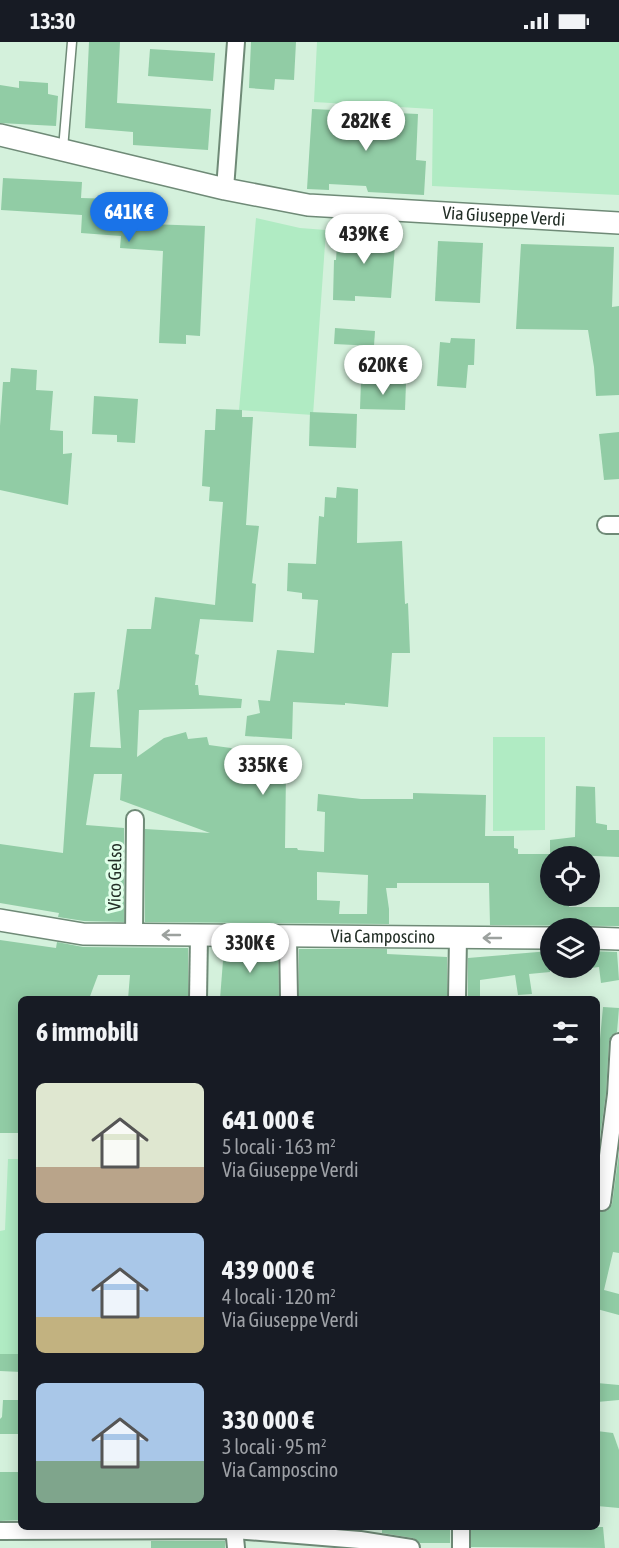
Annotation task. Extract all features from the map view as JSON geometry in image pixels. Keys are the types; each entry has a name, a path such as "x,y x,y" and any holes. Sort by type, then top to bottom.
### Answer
{"street":[{"path":"225,189 236,42"},
{"name":"Via Giuseppe Verdi","path":"0,135 225,189 308,205 619,223"},
{"name":"Vico Gelso","path":"134,934 135,819"},
{"name":"Via Camposcino","path":"0,920 83,934 540,938"},
{"path":"198,996 199,935"},
{"path":"288,936 289,996"},
{"path":"457,996 458,937"},
{"path":"600,938 619,939"},
{"path":"602,1202 616,1094 619,1042"},
{"path":"0,1531 117,1530"},
{"path":"234,1530 236,1548"},
{"path":"245,1530 360,1540 411,1548"},
{"path":"461,1530 461,1548"}],"lane":[{"path":"63,150 72,42"}],"green space":[{"path":"317,42 619,42 619,195 432,186 433,109 314,102"},
{"path":"256,218 300,228 326,230 313,415 239,410"},
{"path":"493,737 545,737 545,830 493,831"},
{"path":"8,1159 18,1159 18,1354 0,1354 0,1231 5,1230"}],"building":[{"path":"89,42 120,42 117,103 211,109 208,150 133,145 133,132 85,128"},
{"path":"251,42 296,42 294,80 275,79 274,90 249,88"},
{"path":"150,49 215,53 213,81 148,76"},
{"path":"19,81 48,83 48,94 58,96 56,126 0,123 0,85 19,88"},
{"path":"312,109 418,114 416,160 426,161 424,195 368,192 366,186 329,184 329,190 307,189"},
{"path":"3,178 82,182 81,198 150,200 149,224 205,226 200,336 186,335 186,344 159,343 163,251 120,248 121,236 81,233 82,215 1,210"},
{"path":"338,229 396,233 391,298 355,296 355,301 333,300 334,260 336,260"},
{"path":"438,241 483,243 480,303 435,301"},
{"path":"521,244 614,247 612,307 619,306 619,395 596,396 588,330 516,329"},
{"path":"335,328 375,331 374,346 334,344"},
{"path":"451,338 475,339 474,365 468,365 466,388 437,386 440,342 450,343"},
{"path":"11,368 37,370 36,390 53,391 50,430 63,431 63,454 72,453 68,505 0,490 3,382 10,382"},
{"path":"361,381 406,383 405,410 360,409"},
{"path":"94,396 138,399 135,443 117,442 117,435 92,434"},
{"path":"216,409 242,410 242,417 253,417 246,525 259,526 252,583 256,584 253,622 200,619 195,654 199,655 195,685 198,685 199,695 242,699 241,708 139,710 137,757 164,738 186,732 188,739 207,737 209,745 238,749 239,764 245,764 247,775 286,772 285,848 297,848 298,850 324,852 325,812 317,811 318,794 361,799 413,799 413,793 486,795 485,836 514,836 514,848 518,849 518,854 540,854 540,906 619,907 619,926 600,926 600,918 540,918 540,925 490,925 489,883 397,883 397,888 386,888 389,924 145,922 145,829 210,833 120,800 122,774 94,774 86,825 124,828 124,922 84,921 58,917 59,913 0,903 0,844 63,853 74,693 95,692 90,747 121,748 117,690 119,689 127,629 151,629 155,597 215,605 223,502 209,501 210,487 202,486 205,430 215,430","holes":["317,872 368,875 367,914 339,914 340,901 317,900"]},
{"path":"310,412 357,414 356,448 309,446"},
{"path":"619,432 619,479 604,480 599,434"},
{"path":"337,487 358,489 357,543 402,541 410,653 392,653 388,707 293,702 292,739 245,736 247,716 260,713 258,700 270,701 277,650 314,653 318,600 302,599 302,593 287,591 288,563 316,564 319,516 324,517 325,497 336,498"},
{"path":"576,786 595,787 596,823 607,825 607,830 619,830 619,857 600,856 600,846 550,846 550,840 575,837"},
{"path":"0,940 56,948 57,942 83,947 188,948 188,996 128,996 130,975 98,975 90,996 18,996 18,1133 0,1133"},
{"path":"224,948 278,948 279,996 220,996"},
{"path":"299,949 387,949 387,954 447,957 447,996 299,996"},
{"path":"600,951 617,952 619,980 601,983"},
{"path":"540,952 540,973 529,974 532,994 518,995 515,975 480,980 480,996 468,996 468,958"},
{"path":"603,1007 619,1008 617,1032 611,1036 609,1041 606,1093 600,1137 600,1039"},
{"path":"619,1153 619,1253 613,1252 604,1290 619,1294 619,1315 600,1310 600,1211 607,1211 612,1204"},
{"path":"0,1354 18,1354 18,1372 0,1371"},
{"path":"600,1383 619,1385 619,1400 600,1402"},
{"path":"3,1400 18,1400 18,1434 0,1434"},
{"path":"600,1431 613,1433 619,1450 619,1508 600,1506"},
{"path":"0,1472 18,1472 18,1520 0,1521"},
{"path":"600,1527 603,1527 605,1548 471,1547 471,1530 600,1530"},
{"path":"382,1530 450,1530 450,1543 420,1543 413,1538 382,1533"},
{"path":"151,1541 225,1541 225,1548 151,1548"}]}
